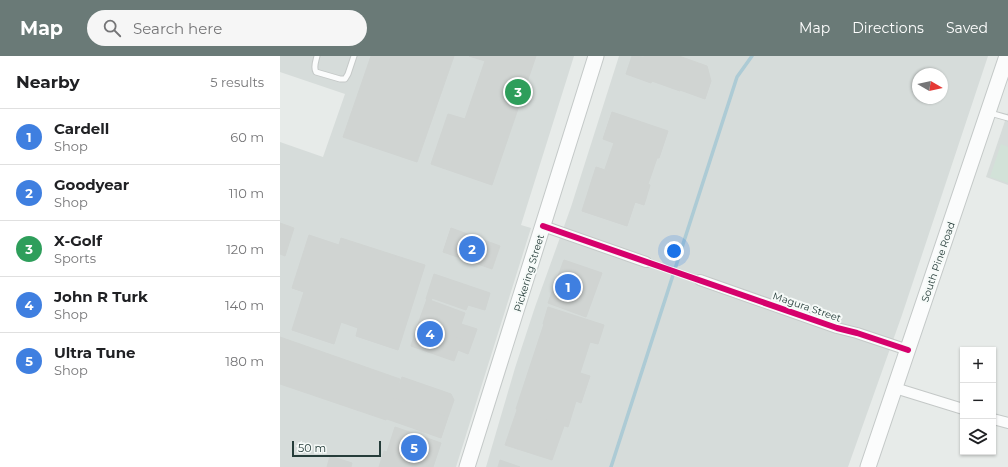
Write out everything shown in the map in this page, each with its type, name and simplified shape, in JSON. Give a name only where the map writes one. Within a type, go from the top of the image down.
[{"type":"main road","name":"Pickering Street","points":[[467,467],[596,56]]},
{"type":"main road","name":"South Pine Road","points":[[868,467],[1007,56]]},
{"type":"street","points":[[543,226],[646,262]]},
{"type":"street","name":"Magura Street","points":[[700,280],[837,328],[908,350]]},
{"type":"street","points":[[895,388],[960,408]]},
{"type":"street","points":[[996,420],[1008,423]]},
{"type":"lane","points":[[317,56],[314,64],[314,69],[316,72],[340,79],[344,78],[348,74],[354,56]]},
{"type":"lane","points":[[988,113],[1008,118]]},
{"type":"shaded area","points":[[280,56],[574,56],[521,225],[531,228],[456,467],[280,467],[280,142],[323,157],[345,94],[280,72]]},
{"type":"shaded area","points":[[619,56],[988,56],[902,315],[848,467],[486,467],[515,368],[571,207]]},
{"type":"shaded area","points":[[1008,112],[1008,185],[986,177]]},
{"type":"shaded area","points":[[1001,144],[1008,147],[1008,183],[990,177]]},
{"type":"building","points":[[371,56],[454,56],[417,162],[343,137]]},
{"type":"building","points":[[469,56],[536,56],[492,185],[431,164],[448,114],[465,119],[485,61]]},
{"type":"building","points":[[632,56],[679,56],[707,66],[711,81],[705,99],[626,74]]},
{"type":"building","points":[[612,112],[668,131],[648,184],[605,169],[614,143],[603,139]]},
{"type":"building","points":[[596,167],[650,185],[644,205],[635,202],[627,226],[582,211]]},
{"type":"building","points":[[280,223],[294,228],[285,256],[280,254]]},
{"type":"building","points":[[451,228],[500,246],[492,269],[443,252]]},
{"type":"building","points":[[309,235],[339,245],[341,238],[425,265],[398,350],[356,336],[358,328],[341,322],[334,344],[292,330],[304,292],[292,288]]},
{"type":"building","points":[[564,260],[602,273],[586,317],[548,303]]},
{"type":"building","points":[[434,274],[490,293],[485,310],[468,305],[466,310],[432,298],[431,301],[426,299]]},
{"type":"building","points":[[427,299],[465,313],[461,324],[477,329],[472,343],[418,324]]},
{"type":"building","points":[[548,307],[604,325],[598,344],[590,342],[580,373],[590,376],[581,403],[576,401],[568,427],[516,409],[544,324]]},
{"type":"building","points":[[418,324],[472,343],[468,354],[458,350],[454,361],[411,346]]},
{"type":"building","points":[[280,337],[400,379],[386,420],[280,384]]},
{"type":"building","points":[[402,377],[451,394],[454,400],[448,417],[394,398]]},
{"type":"building","points":[[394,398],[448,417],[441,438],[387,419]]},
{"type":"building","points":[[517,410],[564,426],[552,460],[505,445]]},
{"type":"building","points":[[395,427],[441,443],[433,467],[387,452]]},
{"type":"building","points":[[384,451],[432,467],[379,467]]},
{"type":"building","points":[[330,456],[352,463],[351,467],[327,467]]},
{"type":"building","points":[[500,460],[520,467],[498,467]]},
{"type":"waterway","points":[[611,467],[737,77],[752,56]]},
{"type":"cycle path","points":[[543,226],[837,328],[908,350]]},
{"type":"place","name":"X-Golf","points":[[518,92]]},
{"type":"place","name":"Goodyear","points":[[472,249]]},
{"type":"place","name":"Cardell","points":[[568,287]]},
{"type":"place","name":"John R Turk","points":[[430,334]]},
{"type":"place","name":"Ultra Tune","points":[[414,448]]}]
